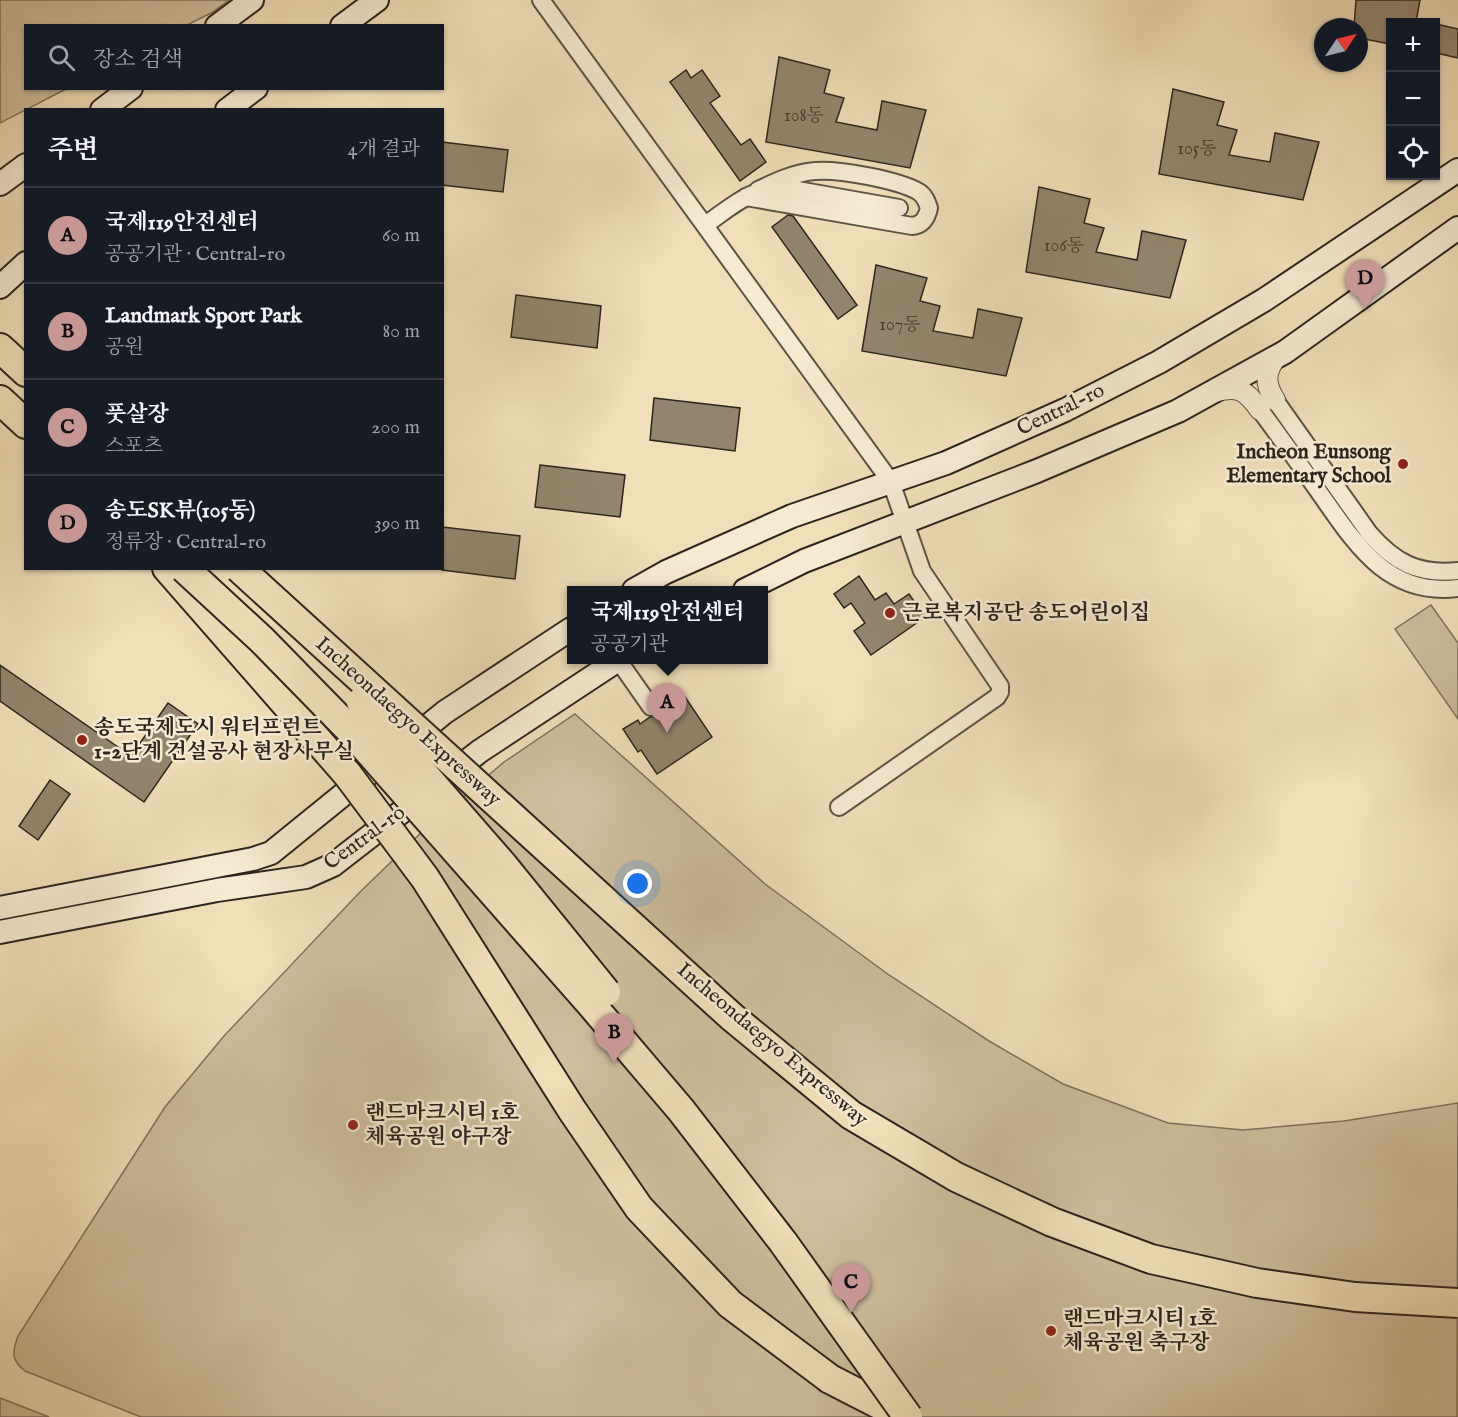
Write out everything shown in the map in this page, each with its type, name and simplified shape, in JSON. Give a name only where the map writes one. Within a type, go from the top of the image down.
[{"type":"highway","points":[[0,348],[24,370]]},
{"type":"highway","points":[[0,400],[24,422]]},
{"type":"highway","name":"Incheondaegyo Expressway","points":[[169,570],[348,774],[425,878],[572,1110],[639,1208],[730,1304],[830,1379],[906,1417]]},
{"type":"highway","name":"Incheondaegyo Expressway","points":[[186,570],[262,640],[350,730],[681,1110],[783,1242],[906,1417]]},
{"type":"highway","name":"Incheondaegyo Expressway","points":[[234,570],[299,634],[383,726],[503,865],[708,1119],[876,1341],[928,1417]]},
{"type":"highway","name":"Incheondaegyo Expressway","points":[[241,570],[732,1017],[851,1115],[956,1177],[1052,1222],[1151,1259],[1268,1285],[1355,1297],[1458,1303]]},
{"type":"main road","points":[[220,24],[252,0]]},
{"type":"main road","points":[[345,24],[377,0]]},
{"type":"main road","points":[[105,108],[128,90]]},
{"type":"main road","points":[[230,108],[253,90]]},
{"type":"main road","points":[[0,184],[24,166]]},
{"type":"main road","name":"Central-ro","points":[[642,586],[666,572],[792,516],[946,463],[1065,410],[1159,362],[1264,300],[1458,170]]},
{"type":"main road","points":[[755,586],[804,561],[1037,471],[1178,411],[1278,356],[1458,228]]},
{"type":"main road","points":[[0,287],[24,264]]},
{"type":"main road","points":[[0,908],[253,859],[271,853],[445,711],[567,632]]},
{"type":"main road","name":"Central-ro","points":[[0,932],[218,890],[306,877],[333,865],[480,751],[612,664]]},
{"type":"street","points":[[541,0],[891,482],[922,571],[1000,686],[1000,692],[992,701],[839,807]]},
{"type":"street","points":[[705,225],[752,193],[789,176],[818,171],[856,174],[891,181],[923,195],[929,208],[921,223],[912,226],[752,193]]},
{"type":"street","points":[[752,193],[772,187],[786,188],[899,208]]},
{"type":"street","points":[[1278,356],[1266,374],[1268,405],[1355,543],[1378,566],[1405,582],[1444,590],[1458,588]]},
{"type":"street","points":[[1209,394],[1225,389],[1240,390],[1268,405],[1369,533],[1390,555],[1422,570],[1442,573],[1458,571]]},
{"type":"street","points":[[621,664],[651,707]]},
{"type":"shaded area","points":[[0,0],[229,0],[213,12],[189,24],[24,24],[24,90],[64,90],[29,108],[24,108],[24,111],[0,123]]},
{"type":"shaded area","points":[[1431,605],[1458,643],[1458,719],[1395,629]]},
{"type":"shaded area","points":[[575,714],[765,884],[889,975],[989,1041],[1063,1084],[1168,1123],[1243,1130],[1344,1121],[1458,1103],[1457,1417],[141,1417],[25,1371],[17,1363],[14,1355],[18,1336],[165,1107],[224,1036],[359,893],[426,828],[504,762]]},
{"type":"shaded area","points":[[0,1398],[49,1417],[0,1417]]},
{"type":"building","points":[[1356,0],[1420,0],[1417,18],[1386,18],[1386,43],[1368,40],[1368,18],[1355,18]]},
{"type":"building","points":[[1440,25],[1458,29],[1458,58],[1440,54]]},
{"type":"building","points":[[779,57],[830,70],[824,93],[844,98],[836,122],[877,130],[882,101],[926,110],[910,168],[766,142]]},
{"type":"building","points":[[686,70],[691,78],[702,70],[720,96],[710,103],[741,145],[750,139],[766,162],[740,181],[670,82]]},
{"type":"building","points":[[1173,89],[1224,102],[1217,125],[1237,130],[1229,155],[1270,162],[1275,133],[1319,142],[1303,200],[1159,174]]},
{"type":"building","points":[[444,142],[508,150],[503,192],[444,185]]},
{"type":"building","points":[[1039,187],[1090,199],[1084,223],[1104,228],[1096,252],[1137,260],[1142,231],[1186,240],[1170,298],[1026,272]]},
{"type":"building","points":[[788,215],[793,216],[857,305],[838,319],[772,227]]},
{"type":"building","points":[[876,265],[927,278],[920,301],[940,306],[933,331],[973,338],[978,309],[1022,318],[1006,376],[862,351]]},
{"type":"building","points":[[516,295],[601,306],[597,348],[511,337]]},
{"type":"building","points":[[654,398],[740,408],[735,451],[650,440]]},
{"type":"building","points":[[540,465],[625,475],[620,517],[535,507]]},
{"type":"building","points":[[444,527],[520,536],[515,579],[442,570],[444,570]]},
{"type":"building","name":"근로복지공단 송도어린이집","points":[[859,576],[875,600],[886,593],[894,604],[909,594],[925,617],[871,655],[854,631],[865,623],[851,603],[844,608],[834,594]]},
{"type":"building","name":"송도국제도시 워터프런트 1-2단계 건설공사 현장사무실","points":[[0,665],[131,756],[168,703],[198,724],[144,802],[0,701]]},
{"type":"building","points":[[683,694],[712,737],[657,774],[641,750],[638,752],[623,729],[638,720],[640,724],[650,717],[657,716],[661,709]]},
{"type":"building","points":[[50,780],[70,794],[38,840],[19,826]]},
{"type":"place","name":"송도SK뷰(105동)","points":[[1365,309]]},
{"type":"place","name":"Incheon Eunsong Elementary School","points":[[1403,464]]},
{"type":"place","name":"근로복지공단 송도어린이집","points":[[890,613]]},
{"type":"place","name":"국제119안전센터","points":[[667,733]]},
{"type":"place","name":"송도국제도시 워터프런트 1-2단계 건설공사 현장사무실","points":[[82,740]]},
{"type":"place","name":"Landmark Sport Park","points":[[614,1063]]},
{"type":"place","name":"랜드마크시티 1호 체육공원 야구장","points":[[353,1125]]},
{"type":"place","name":"풋살장","points":[[851,1313]]},
{"type":"place","name":"랜드마크시티 1호 체육공원 축구장","points":[[1051,1331]]}]
